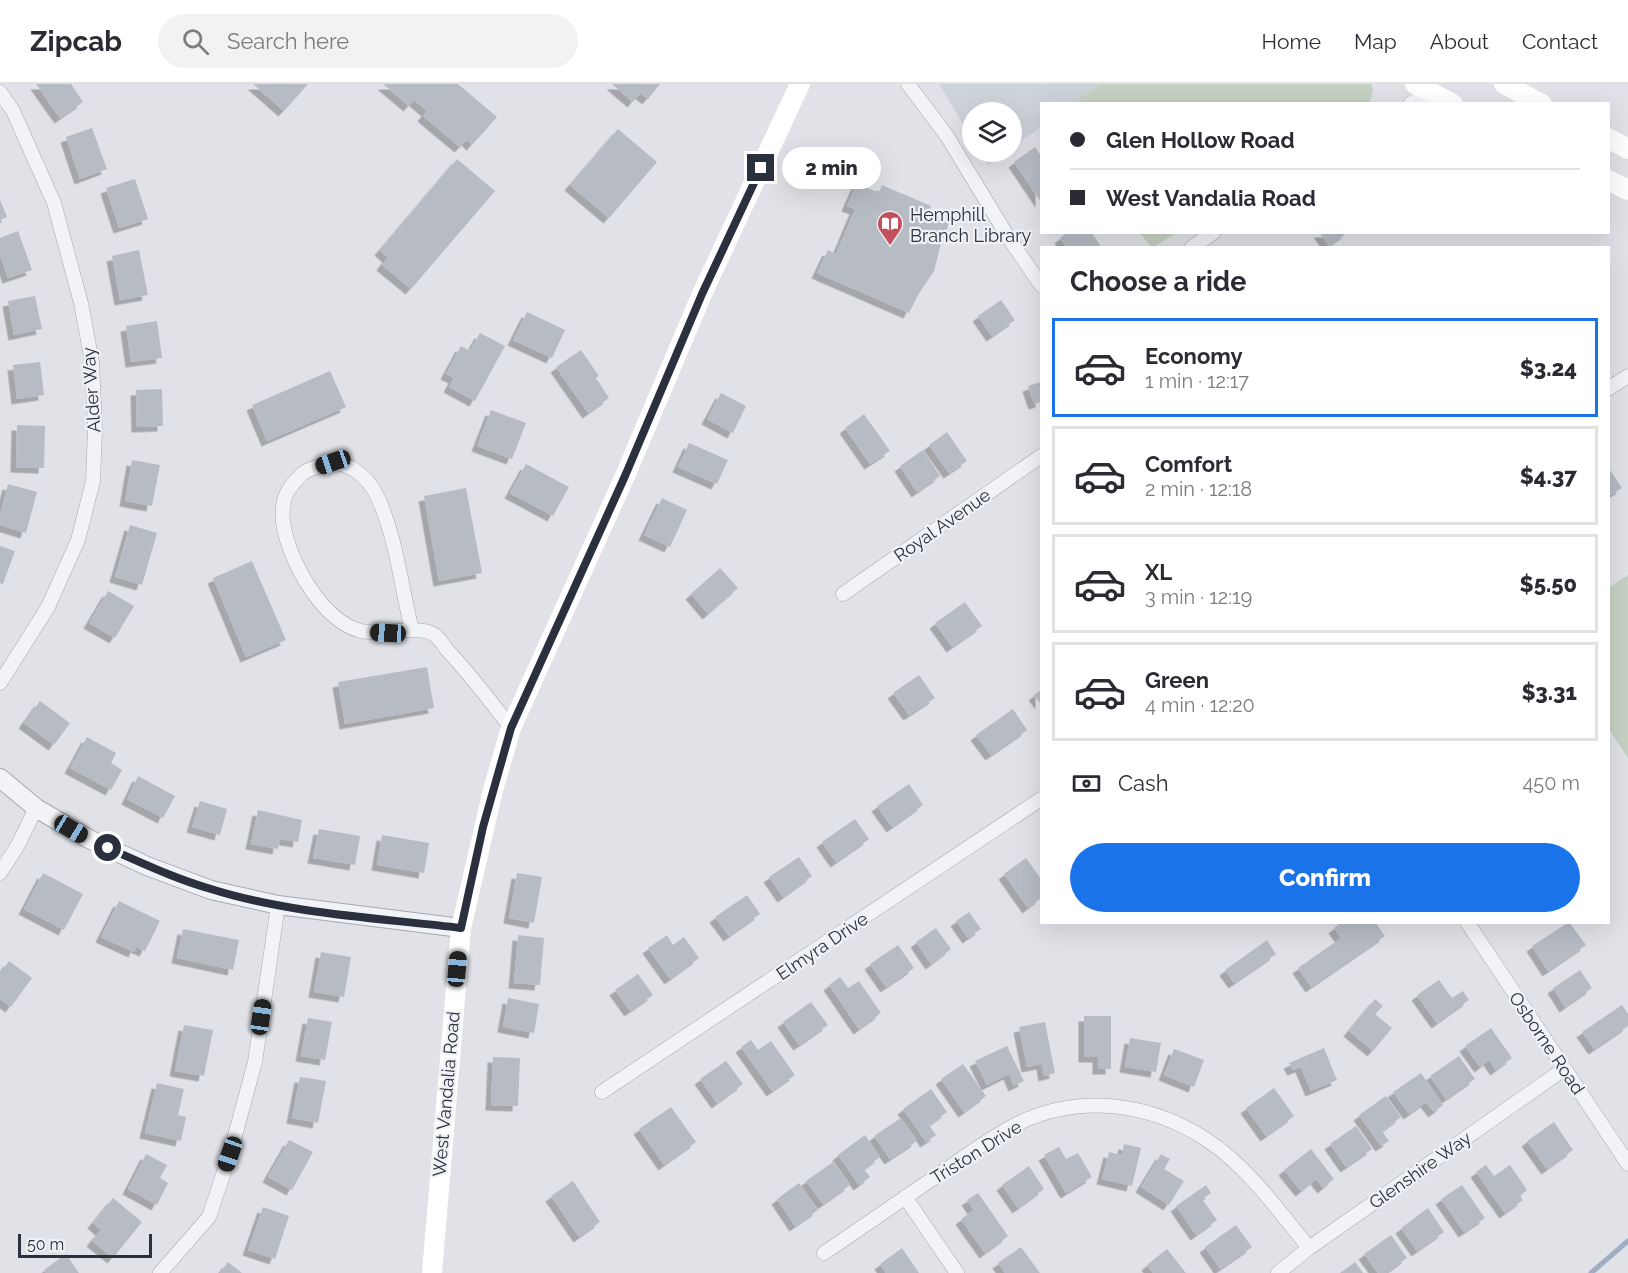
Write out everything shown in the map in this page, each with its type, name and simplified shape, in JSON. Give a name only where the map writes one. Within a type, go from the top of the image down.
[{"type":"main road","name":"West Vandalia Road","points":[[432,1273],[461,928],[477,853],[511,728],[625,476],[702,294],[800,84]]},
{"type":"main road","points":[[1504,84],[1538,102]]},
{"type":"main road","points":[[1422,88],[1449,102]]},
{"type":"main road","points":[[1610,139],[1628,149]]},
{"type":"main road","points":[[1610,181],[1628,190]]},
{"type":"street","points":[[908,84],[947,136],[1008,237],[1040,284]]},
{"type":"street","points":[[1412,102],[1422,88]]},
{"type":"street","name":"Alder Way","points":[[0,92],[13,111],[54,203],[81,303],[92,362],[95,430],[93,481],[78,540],[48,607],[0,683]]},
{"type":"street","points":[[1194,246],[1211,234]]},
{"type":"street","points":[[1610,389],[1628,376]]},
{"type":"street","name":"Royal Avenue","points":[[843,594],[1040,457]]},
{"type":"street","points":[[412,630],[396,559],[378,497],[364,478],[351,466],[333,462],[306,471],[288,488],[282,509],[285,533],[291,552],[305,580],[323,604],[339,622],[362,631],[388,633],[412,630],[433,634],[466,670],[511,728]]},
{"type":"street","points":[[0,778],[36,808],[89,839],[147,866],[211,890],[278,905],[461,928]]},
{"type":"street","name":"Elmyra Drive","points":[[602,1092],[1040,800]]},
{"type":"street","points":[[0,873],[18,845],[36,808]]},
{"type":"street","points":[[160,1273],[209,1217],[230,1154],[255,1062],[278,905]]},
{"type":"street","name":"Osborne Road","points":[[1468,924],[1628,1164]]},
{"type":"street","name":"Glenshire Way","points":[[1278,1273],[1564,1069]]},
{"type":"street","name":"Triston Drive","points":[[825,1253],[905,1197],[1021,1122],[1060,1108],[1095,1104],[1127,1107],[1166,1119],[1207,1140],[1251,1177],[1310,1248]]},
{"type":"street","points":[[905,1197],[957,1273]]},
{"type":"shaded area","points":[[939,84],[1101,84],[1074,102],[1040,102],[1040,128],[1022,140],[1022,102],[962,102],[962,122]]},
{"type":"green space","points":[[1101,84],[1371,84],[1373,90],[1370,102],[1074,102]]},
{"type":"green space","points":[[1141,234],[1174,234],[1155,246],[1150,246]]},
{"type":"green space","points":[[1628,575],[1628,758],[1610,731],[1610,587]]},
{"type":"building","points":[[36,84],[71,84],[83,102],[60,118]]},
{"type":"building","points":[[253,84],[308,84],[284,111]]},
{"type":"building","points":[[383,84],[458,84],[497,117],[472,145],[467,140],[460,147],[423,116],[427,111],[414,100],[409,106]]},
{"type":"building","points":[[612,84],[660,84],[648,99],[640,93],[633,102]]},
{"type":"building","points":[[92,128],[107,169],[80,179],[66,137]]},
{"type":"building","points":[[618,129],[657,162],[609,218],[570,185]]},
{"type":"building","points":[[1035,147],[1040,154],[1040,201],[1014,162],[1022,162],[1022,156]]},
{"type":"building","points":[[457,159],[495,191],[411,289],[382,265],[388,257],[380,250]]},
{"type":"building","points":[[135,179],[148,219],[119,228],[106,188]]},
{"type":"building","name":"Hemphill Branch Library","points":[[857,183],[879,193],[882,185],[931,206],[928,214],[949,223],[934,271],[909,313],[817,273],[828,250],[836,254],[855,209],[847,206]]},
{"type":"building","points":[[0,200],[7,217],[0,220]]},
{"type":"building","points":[[18,231],[32,270],[8,278],[0,255],[0,238]]},
{"type":"building","points":[[1065,234],[1092,234],[1101,246],[1066,246],[1060,238]]},
{"type":"building","points":[[1320,234],[1345,234],[1329,246]]},
{"type":"building","points":[[139,250],[148,295],[120,300],[112,256]]},
{"type":"building","points":[[35,296],[42,329],[14,335],[8,301]]},
{"type":"building","points":[[1001,300],[1015,320],[992,336],[978,316]]},
{"type":"building","points":[[527,312],[565,330],[552,358],[513,340]]},
{"type":"building","points":[[157,321],[162,358],[131,362],[126,326]]},
{"type":"building","points":[[480,333],[505,346],[475,401],[449,387],[454,378],[446,374],[461,346],[470,351]]},
{"type":"building","points":[[581,350],[599,376],[596,378],[609,398],[588,413],[556,367]]},
{"type":"building","points":[[40,362],[44,395],[17,399],[13,365]]},
{"type":"building","points":[[330,371],[346,407],[267,441],[252,405]]},
{"type":"building","points":[[1040,382],[1040,402],[1034,404],[1028,386]]},
{"type":"building","points":[[162,389],[163,426],[137,427],[136,390]]},
{"type":"building","points":[[721,393],[746,406],[733,433],[707,419]]},
{"type":"building","points":[[491,410],[526,423],[512,459],[477,446]]},
{"type":"building","points":[[864,414],[890,451],[870,464],[845,428]]},
{"type":"building","points":[[17,425],[45,426],[44,468],[16,467]]},
{"type":"building","points":[[947,432],[967,461],[949,473],[929,445]]},
{"type":"building","points":[[689,443],[728,460],[717,484],[678,467]]},
{"type":"building","points":[[923,450],[940,476],[917,492],[900,466]]},
{"type":"building","points":[[132,460],[160,465],[152,506],[125,501]]},
{"type":"building","points":[[526,464],[569,487],[553,516],[510,493]]},
{"type":"building","points":[[1610,470],[1622,488],[1610,496]]},
{"type":"building","points":[[8,484],[37,492],[26,533],[0,525],[0,515]]},
{"type":"building","points":[[466,488],[482,573],[439,581],[424,496]]},
{"type":"building","points":[[662,498],[687,510],[670,547],[644,535]]},
{"type":"building","points":[[130,525],[157,533],[142,585],[115,577]]},
{"type":"building","points":[[0,546],[15,551],[3,584],[0,583]]},
{"type":"building","points":[[252,561],[286,640],[246,657],[213,578]]},
{"type":"building","points":[[720,568],[738,588],[708,614],[691,594]]},
{"type":"building","points":[[108,591],[134,606],[115,638],[89,623]]},
{"type":"building","points":[[965,602],[982,626],[952,647],[935,623]]},
{"type":"building","points":[[427,667],[434,708],[345,724],[338,682]]},
{"type":"building","points":[[919,675],[935,698],[909,715],[893,693]]},
{"type":"building","points":[[1040,691],[1040,703],[1034,695]]},
{"type":"building","points":[[40,701],[70,723],[54,745],[24,723]]},
{"type":"building","points":[[1013,709],[1027,730],[991,755],[976,735]]},
{"type":"building","points":[[87,737],[116,753],[111,763],[122,770],[111,790],[70,768]]},
{"type":"building","points":[[138,776],[175,796],[163,818],[127,799]]},
{"type":"building","points":[[909,784],[923,805],[892,827],[877,806]]},
{"type":"building","points":[[200,801],[227,809],[220,835],[192,827]]},
{"type":"building","points":[[258,810],[302,820],[298,842],[280,839],[278,849],[251,844]]},
{"type":"building","points":[[855,819],[869,839],[836,862],[822,842]]},
{"type":"building","points":[[319,829],[360,836],[355,865],[313,858]]},
{"type":"building","points":[[382,835],[429,843],[424,873],[377,865]]},
{"type":"building","points":[[799,857],[812,876],[783,897],[769,877]]},
{"type":"building","points":[[1026,858],[1040,878],[1040,899],[1028,908],[1004,874]]},
{"type":"building","points":[[43,873],[83,894],[64,930],[24,909]]},
{"type":"building","points":[[517,873],[542,877],[534,923],[509,918]]},
{"type":"building","points":[[747,895],[760,914],[729,936],[715,917]]},
{"type":"building","points":[[119,901],[160,921],[145,951],[136,947],[134,952],[101,937]]},
{"type":"building","points":[[969,912],[981,929],[968,938],[956,921]]},
{"type":"building","points":[[1339,924],[1376,924],[1385,936],[1311,987],[1298,968],[1341,938],[1334,928]]},
{"type":"building","points":[[1566,924],[1570,924],[1586,945],[1548,971],[1532,946]]},
{"type":"building","points":[[936,928],[951,949],[931,964],[916,942]]},
{"type":"building","points":[[183,929],[239,940],[233,970],[177,958]]},
{"type":"building","points":[[518,935],[544,938],[540,985],[514,983]]},
{"type":"building","points":[[667,935],[673,945],[684,937],[699,958],[670,979],[648,948]]},
{"type":"building","points":[[1267,940],[1276,954],[1234,983],[1225,970]]},
{"type":"building","points":[[898,945],[914,968],[886,987],[870,964]]},
{"type":"building","points":[[321,952],[351,957],[344,997],[314,992]]},
{"type":"building","points":[[9,961],[32,978],[11,1007],[0,999],[0,973]]},
{"type":"building","points":[[1580,970],[1592,988],[1565,1007],[1553,988]]},
{"type":"building","points":[[638,974],[653,995],[630,1011],[615,990]]},
{"type":"building","points":[[840,977],[848,988],[859,981],[881,1013],[859,1029],[829,985]]},
{"type":"building","points":[[1439,980],[1452,998],[1463,991],[1469,1000],[1437,1023],[1417,995]]},
{"type":"building","points":[[508,998],[539,1004],[534,1033],[503,1027]]},
{"type":"building","points":[[1375,999],[1383,1006],[1375,1014],[1392,1028],[1373,1051],[1349,1031]]},
{"type":"building","points":[[811,1002],[828,1025],[799,1045],[783,1022]]},
{"type":"building","points":[[1622,1005],[1628,1014],[1628,1026],[1594,1049],[1582,1032]]},
{"type":"building","points":[[1084,1016],[1111,1016],[1111,1069],[1098,1069],[1098,1057],[1084,1057]]},
{"type":"building","points":[[308,1018],[332,1022],[325,1060],[301,1056]]},
{"type":"building","points":[[1045,1022],[1055,1073],[1044,1076],[1042,1064],[1027,1067],[1019,1027]]},
{"type":"building","points":[[184,1025],[213,1030],[204,1076],[175,1071]]},
{"type":"building","points":[[1491,1028],[1512,1058],[1496,1070],[1489,1060],[1480,1067],[1465,1046]]},
{"type":"building","points":[[1130,1038],[1161,1043],[1156,1072],[1125,1067]]},
{"type":"building","points":[[751,1040],[758,1050],[771,1041],[795,1075],[772,1091],[741,1047]]},
{"type":"building","points":[[1007,1046],[1024,1081],[1014,1086],[1009,1074],[987,1085],[975,1061]]},
{"type":"building","points":[[1324,1048],[1337,1080],[1311,1091],[1301,1067],[1293,1070],[1289,1063]]},
{"type":"building","points":[[1174,1049],[1204,1060],[1194,1087],[1164,1075]]},
{"type":"building","points":[[1459,1056],[1475,1079],[1446,1099],[1430,1076]]},
{"type":"building","points":[[493,1057],[520,1058],[518,1106],[491,1105]]},
{"type":"building","points":[[726,1061],[743,1084],[717,1103],[700,1079]]},
{"type":"building","points":[[963,1064],[986,1096],[964,1112],[941,1079]]},
{"type":"building","points":[[1421,1073],[1443,1105],[1434,1112],[1426,1102],[1409,1114],[1393,1092]]},
{"type":"building","points":[[300,1077],[326,1081],[318,1123],[292,1118]]},
{"type":"building","points":[[157,1083],[184,1089],[178,1115],[186,1117],[181,1141],[145,1133]]},
{"type":"building","points":[[1274,1088],[1294,1116],[1266,1136],[1246,1108]]},
{"type":"building","points":[[931,1089],[947,1112],[929,1125],[936,1135],[926,1142],[903,1109]]},
{"type":"building","points":[[1386,1096],[1401,1117],[1382,1131],[1389,1141],[1381,1146],[1359,1115]]},
{"type":"building","points":[[671,1107],[696,1142],[664,1165],[639,1129]]},
{"type":"building","points":[[901,1118],[917,1141],[890,1159],[874,1136]]},
{"type":"building","points":[[1554,1122],[1573,1150],[1547,1169],[1527,1141]]},
{"type":"building","points":[[1356,1126],[1372,1149],[1346,1167],[1330,1144]]},
{"type":"building","points":[[865,1135],[880,1157],[864,1169],[870,1177],[859,1185],[838,1155]]},
{"type":"building","points":[[289,1140],[313,1152],[292,1190],[268,1177]]},
{"type":"building","points":[[1124,1144],[1141,1148],[1132,1186],[1102,1179],[1109,1152],[1122,1155]]},
{"type":"building","points":[[1059,1147],[1066,1159],[1078,1153],[1092,1177],[1066,1193],[1044,1155]]},
{"type":"building","points":[[1311,1149],[1334,1179],[1323,1188],[1316,1179],[1301,1191],[1284,1170]]},
{"type":"building","points":[[146,1154],[167,1165],[160,1178],[168,1183],[157,1205],[128,1189]]},
{"type":"building","points":[[1161,1154],[1170,1159],[1164,1169],[1184,1181],[1169,1205],[1141,1187]]},
{"type":"building","points":[[833,1162],[850,1185],[823,1204],[806,1181]]},
{"type":"building","points":[[1486,1165],[1494,1176],[1510,1165],[1527,1190],[1520,1196],[1523,1200],[1505,1213],[1476,1172]]},
{"type":"building","points":[[1029,1166],[1044,1189],[1018,1208],[1002,1185]]},
{"type":"building","points":[[573,1181],[600,1222],[579,1237],[551,1196]]},
{"type":"building","points":[[799,1183],[818,1210],[795,1226],[777,1199]]},
{"type":"building","points":[[1206,1185],[1211,1193],[1202,1199],[1217,1220],[1196,1235],[1176,1206]]},
{"type":"building","points":[[1462,1185],[1485,1218],[1464,1232],[1441,1199]]},
{"type":"building","points":[[978,1193],[1008,1236],[985,1253],[961,1219],[974,1210],[967,1200]]},
{"type":"building","points":[[113,1198],[142,1222],[113,1258],[92,1241],[101,1230],[93,1223]]},
{"type":"building","points":[[263,1207],[289,1216],[275,1259],[248,1250]]},
{"type":"building","points":[[1428,1208],[1444,1232],[1417,1251],[1401,1228]]},
{"type":"building","points":[[1236,1225],[1252,1247],[1220,1269],[1205,1247]]},
{"type":"building","points":[[1391,1235],[1407,1258],[1386,1273],[1378,1273],[1364,1254]]},
{"type":"building","points":[[1021,1247],[1040,1273],[1005,1273],[998,1263]]},
{"type":"building","points":[[902,1248],[919,1273],[886,1273],[880,1264]]},
{"type":"building","points":[[1167,1249],[1186,1273],[1153,1273],[1147,1265]]},
{"type":"building","points":[[66,1254],[79,1273],[46,1273],[44,1270]]},
{"type":"building","points":[[228,1262],[242,1273],[220,1273]]},
{"type":"building","points":[[1355,1262],[1363,1273],[1340,1273]]},
{"type":"waterway","points":[[1591,1273],[1628,1241]]},
{"type":"place","name":"Hemphill Branch Library","points":[[890,247]]},
{"type":"route","points":[[108,848],[147,866],[211,890],[278,905],[461,928],[483,827],[511,728],[625,476],[702,294],[761,168]]}]
